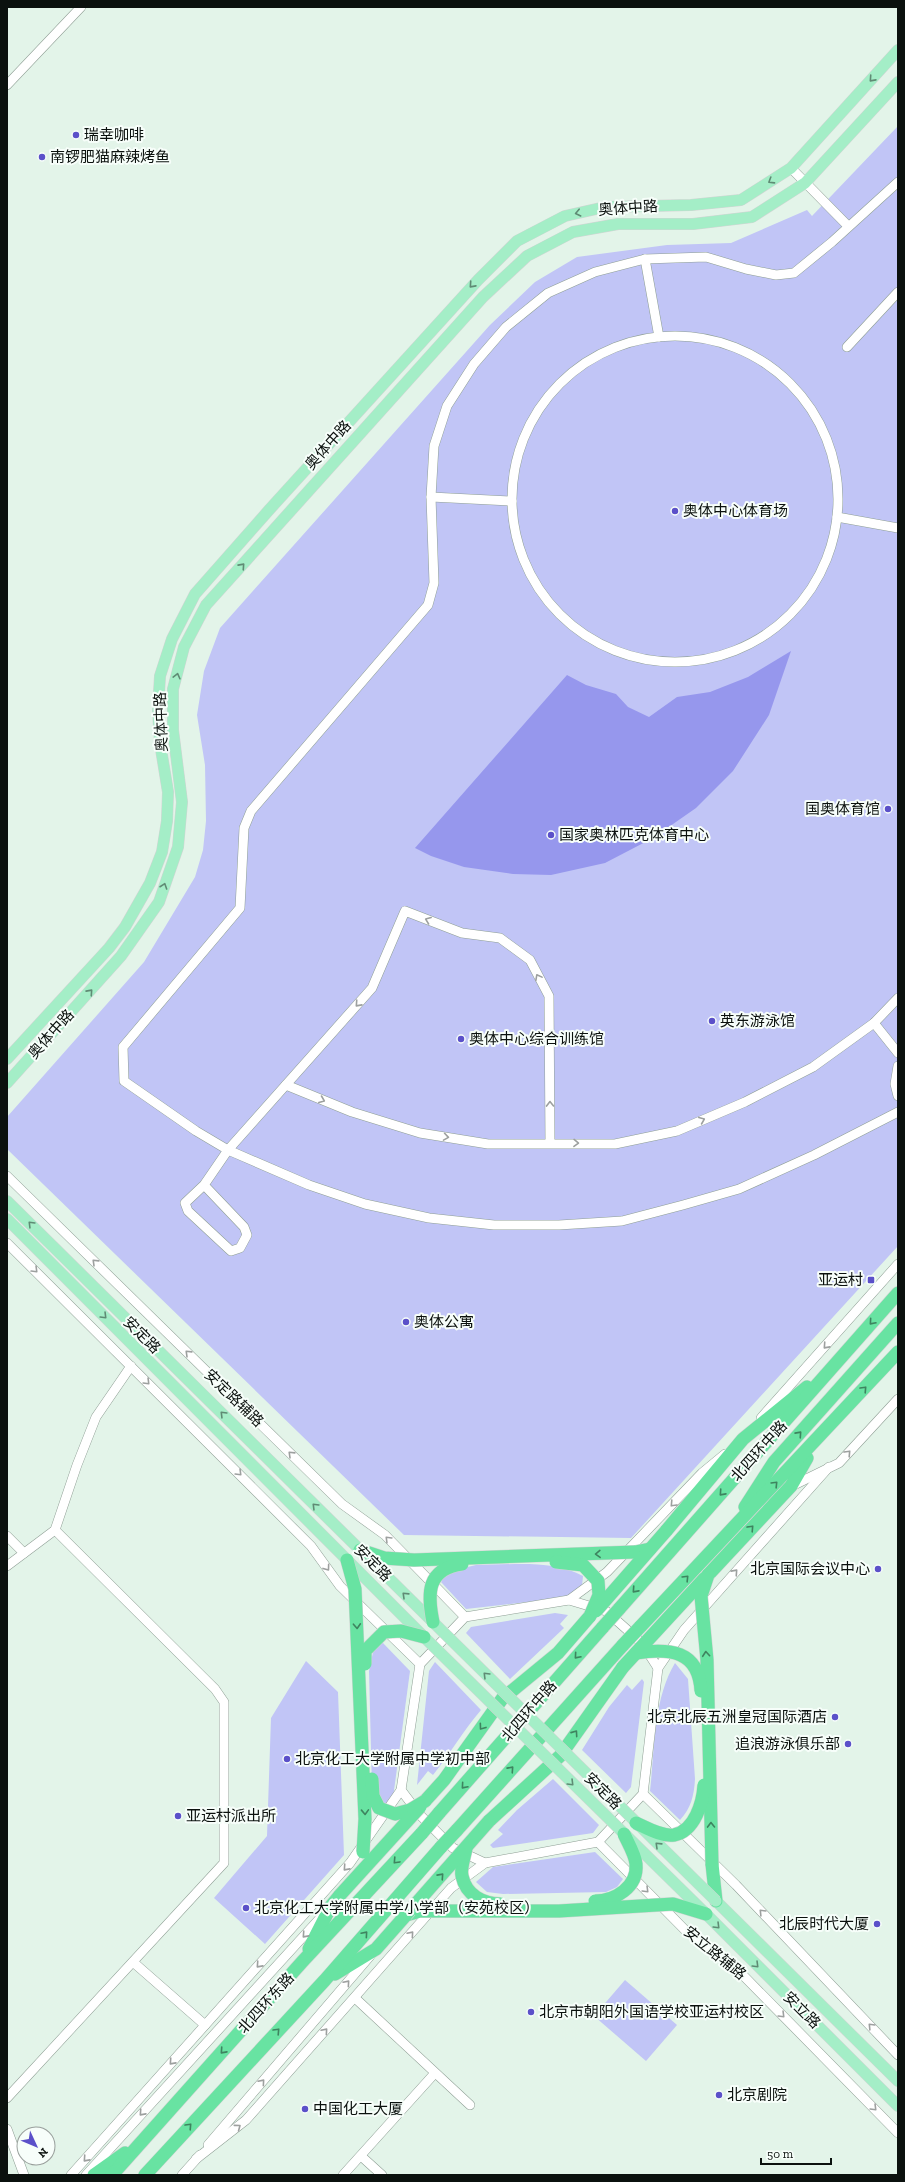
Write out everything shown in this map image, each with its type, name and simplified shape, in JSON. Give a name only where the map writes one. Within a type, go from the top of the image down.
[{"type":"highway","name":"北四环中路","points":[[422,1833],[898,1293]]},
{"type":"highway","points":[[728,1534],[774,1462],[898,1323]]},
{"type":"highway","points":[[728,1534],[898,1352]]},
{"type":"highway","points":[[302,1962],[331,1906],[444,1780],[502,1699],[558,1653],[666,1531],[743,1439],[836,1364]]},
{"type":"highway","points":[[325,1980],[376,1949],[490,1821],[560,1756],[623,1667],[791,1486],[819,1437]]},
{"type":"highway","name":"北四环中路","points":[[441,1847],[623,1645],[728,1534]]},
{"type":"highway","points":[[360,1550],[384,1558],[414,1560],[635,1552],[650,1549]]},
{"type":"highway","points":[[347,1560],[354,1589],[365,1819],[363,1852],[357,1876]]},
{"type":"highway","points":[[433,1622],[429,1604],[430,1586],[438,1574],[449,1566],[484,1561],[568,1562],[583,1565],[598,1581],[599,1595],[590,1616]]},
{"type":"highway","points":[[708,1575],[701,1596],[707,1660],[712,1864],[716,1902]]},
{"type":"highway","points":[[424,1637],[401,1631],[384,1632],[365,1651],[372,1796],[379,1808],[394,1814],[410,1810],[425,1801]]},
{"type":"highway","points":[[636,1653],[658,1650],[674,1651],[686,1658],[700,1677],[705,1780],[703,1799],[696,1815],[687,1827],[675,1835],[662,1834],[636,1823]]},
{"type":"highway","name":"北四环东路","points":[[112,2175],[302,1962],[422,1833]]},
{"type":"highway","points":[[466,1848],[461,1875],[475,1898],[492,1904],[607,1901],[626,1889],[634,1876],[636,1863],[624,1834]]},
{"type":"highway","name":"北四环东路","points":[[145,2175],[325,1980],[441,1847]]},
{"type":"highway","points":[[406,1915],[420,1911],[433,1910],[559,1911],[673,1904],[706,1914]]},
{"type":"highway","points":[[94,2175],[143,2141]]},
{"type":"highway","points":[[155,2175],[163,2155]]},
{"type":"main road","name":"奥体中路","points":[[7,1059],[109,948],[125,927],[150,883],[162,852],[167,821],[168,792],[160,743],[158,710],[160,676],[172,639],[195,594],[232,551],[478,280],[518,241],[565,216],[605,207],[691,205],[741,200],[791,168],[898,50]]},
{"type":"main road","name":"奥体中路","points":[[7,1083],[121,956],[159,902],[178,847],[182,802],[173,730],[173,689],[184,647],[206,605],[483,297],[527,256],[573,232],[618,224],[693,224],[752,217],[805,183],[898,82]]},
{"type":"main road","name":"安定路","points":[[7,1201],[738,1925]]},
{"type":"main road","name":"安定路","points":[[7,1219],[331,1545],[706,1914]]},
{"type":"main road","name":"安立路","points":[[706,1914],[898,2106]]},
{"type":"main road","name":"安立路","points":[[738,1925],[898,2081]]},
{"type":"street","points":[[7,85],[81,7]]},
{"type":"street","points":[[791,168],[848,226]]},
{"type":"street","points":[[898,182],[814,258],[794,272],[776,275],[746,269],[706,257],[645,259],[595,272],[548,293],[506,327],[474,364],[447,406],[434,446],[431,497],[434,584],[428,605],[251,811],[244,828],[240,908],[123,1047],[124,1081],[196,1131],[228,1150],[309,1185],[365,1204],[429,1218],[494,1225],[558,1225],[622,1221],[739,1189],[814,1155],[898,1112]]},
{"type":"street","points":[[645,259],[659,337]]},
{"type":"street","points":[[847,347],[898,292]]},
{"type":"street","points":[[659,337],[698,338],[735,347],[769,366],[789,382],[810,407],[828,441],[837,478],[837,517],[832,544],[815,581],[800,604],[780,623],[758,639],[734,651],[708,658],[667,662],[627,654],[601,644],[578,630],[558,612],[537,585],[525,561],[515,528],[512,501],[516,465],[521,447],[531,424],[548,398],[574,372],[606,352],[641,340],[659,337]]},
{"type":"street","points":[[431,497],[512,501]]},
{"type":"street","points":[[837,517],[898,528]]},
{"type":"street","points":[[204,1185],[244,1227],[247,1235],[240,1248],[231,1251],[188,1211],[185,1203],[204,1185],[228,1150],[372,988],[405,911],[462,933],[500,938],[530,960],[548,996],[550,1143]]},
{"type":"street","points":[[286,1085],[352,1112],[420,1133],[488,1144],[615,1144],[677,1131],[745,1102],[813,1067],[874,1023],[898,998]]},
{"type":"street","points":[[874,1023],[898,1053]]},
{"type":"street","points":[[898,1066],[895,1084],[898,1096]]},
{"type":"street","name":"安定路辅路","points":[[7,1176],[342,1504],[384,1535],[464,1617]]},
{"type":"street","points":[[7,1243],[311,1546],[340,1586],[420,1664]]},
{"type":"street","name":"北四环中路","points":[[569,1600],[607,1572],[702,1473],[743,1439],[898,1264]]},
{"type":"street","points":[[7,1566],[55,1530],[96,1417],[131,1366]]},
{"type":"street","points":[[791,1486],[838,1463],[898,1399]]},
{"type":"street","points":[[196,2159],[246,2120],[451,1888],[485,1863],[598,1842],[643,1794],[658,1668],[684,1630],[829,1467]]},
{"type":"street","points":[[7,2098],[224,1864],[224,1702],[215,1689],[55,1530]]},
{"type":"street","points":[[7,1536],[24,1553]]},
{"type":"street","points":[[71,2175],[350,1863],[401,1790],[420,1664],[464,1617],[569,1600],[606,1611],[642,1643],[658,1668]]},
{"type":"street","points":[[401,1790],[420,1815],[453,1848],[485,1863]]},
{"type":"street","points":[[643,1794],[736,1885],[898,2054]]},
{"type":"street","name":"安立路辅路","points":[[598,1842],[685,1930],[732,1965],[898,2133]]},
{"type":"street","name":"北四环东路","points":[[86,2175],[331,1906]]},
{"type":"street","points":[[182,2175],[376,1949]]},
{"type":"street","points":[[133,1962],[205,2025]]},
{"type":"street","points":[[355,1998],[470,2105]]},
{"type":"street","points":[[344,2175],[435,2073]]},
{"type":"street","points":[[7,2129],[24,2175]]},
{"type":"street","points":[[361,2156],[382,2175]]},
{"type":"shaded area","name":"国家奥林匹克体育中心","points":[[898,126],[898,1246],[631,1538],[404,1535],[7,1149],[7,1117],[144,962],[195,877],[203,850],[206,821],[205,765],[197,715],[204,671],[220,628],[490,325],[535,282],[577,257],[667,245],[731,243],[807,210],[812,216]]},
{"type":"shaded area","points":[[531,1564],[558,1567],[583,1576],[582,1586],[572,1594],[562,1598],[466,1609],[441,1582],[447,1572],[476,1565]]},
{"type":"shaded area","points":[[555,1613],[568,1615],[560,1624],[564,1628],[510,1679],[466,1633],[471,1627]]},
{"type":"shaded area","points":[[382,1642],[410,1671],[393,1798],[387,1806],[377,1799],[372,1788],[369,1671],[373,1652]]},
{"type":"shaded area","points":[[306,1661],[338,1692],[344,1855],[265,1944],[214,1898],[267,1836],[271,1718]]},
{"type":"shaded area","points":[[435,1662],[481,1710],[433,1775],[428,1771],[417,1785],[429,1671]]},
{"type":"shaded area","points":[[675,1663],[688,1679],[695,1779],[691,1801],[687,1811],[680,1820],[650,1791],[654,1741],[659,1708],[668,1677]]},
{"type":"shaded area","points":[[642,1679],[644,1682],[631,1787],[626,1793],[582,1750],[609,1707],[627,1685],[632,1690]]},
{"type":"shaded area","points":[[553,1779],[599,1825],[593,1833],[493,1848],[490,1845],[503,1834],[498,1830],[517,1810]]},
{"type":"shaded area","points":[[595,1852],[623,1879],[617,1887],[606,1892],[503,1894],[487,1892],[476,1882],[493,1867]]},
{"type":"shaded area","points":[[625,1980],[677,2025],[646,2061],[594,2016]]},
{"type":"water","points":[[791,651],[769,715],[733,771],[696,808],[653,838],[605,863],[551,875],[513,874],[464,867],[431,856],[415,848],[567,675],[586,685],[616,694],[628,707],[649,717],[677,697],[710,692],[748,677]]},
{"type":"place","name":"瑞幸咖啡","points":[[76,135]]},
{"type":"place","name":"南锣肥猫麻辣烤鱼","points":[[42,157]]},
{"type":"place","name":"奥体中心体育场","points":[[675,511]]},
{"type":"place","name":"国奥体育馆","points":[[888,809]]},
{"type":"place","name":"国家奥林匹克体育中心","points":[[551,835]]},
{"type":"place","name":"英东游泳馆","points":[[712,1021]]},
{"type":"place","name":"奥体中心综合训练馆","points":[[461,1039]]},
{"type":"place","name":"亚运村","points":[[871,1280]]},
{"type":"place","name":"奥体公寓","points":[[406,1322]]},
{"type":"place","name":"北京国际会议中心","points":[[878,1569]]},
{"type":"place","name":"北京北辰五洲皇冠国际酒店","points":[[835,1717]]},
{"type":"place","name":"追浪游泳俱乐部","points":[[848,1744]]},
{"type":"place","name":"北京化工大学附属中学初中部","points":[[287,1759]]},
{"type":"place","name":"亚运村派出所","points":[[178,1816]]},
{"type":"place","name":"北京化工大学附属中学小学部（安苑校区）","points":[[246,1908]]},
{"type":"place","name":"北辰时代大厦","points":[[877,1924]]},
{"type":"place","name":"北京市朝阳外国语学校亚运村校区","points":[[531,2012]]},
{"type":"place","name":"北京剧院","points":[[719,2095]]},
{"type":"place","name":"中国化工大厦","points":[[305,2109]]}]
